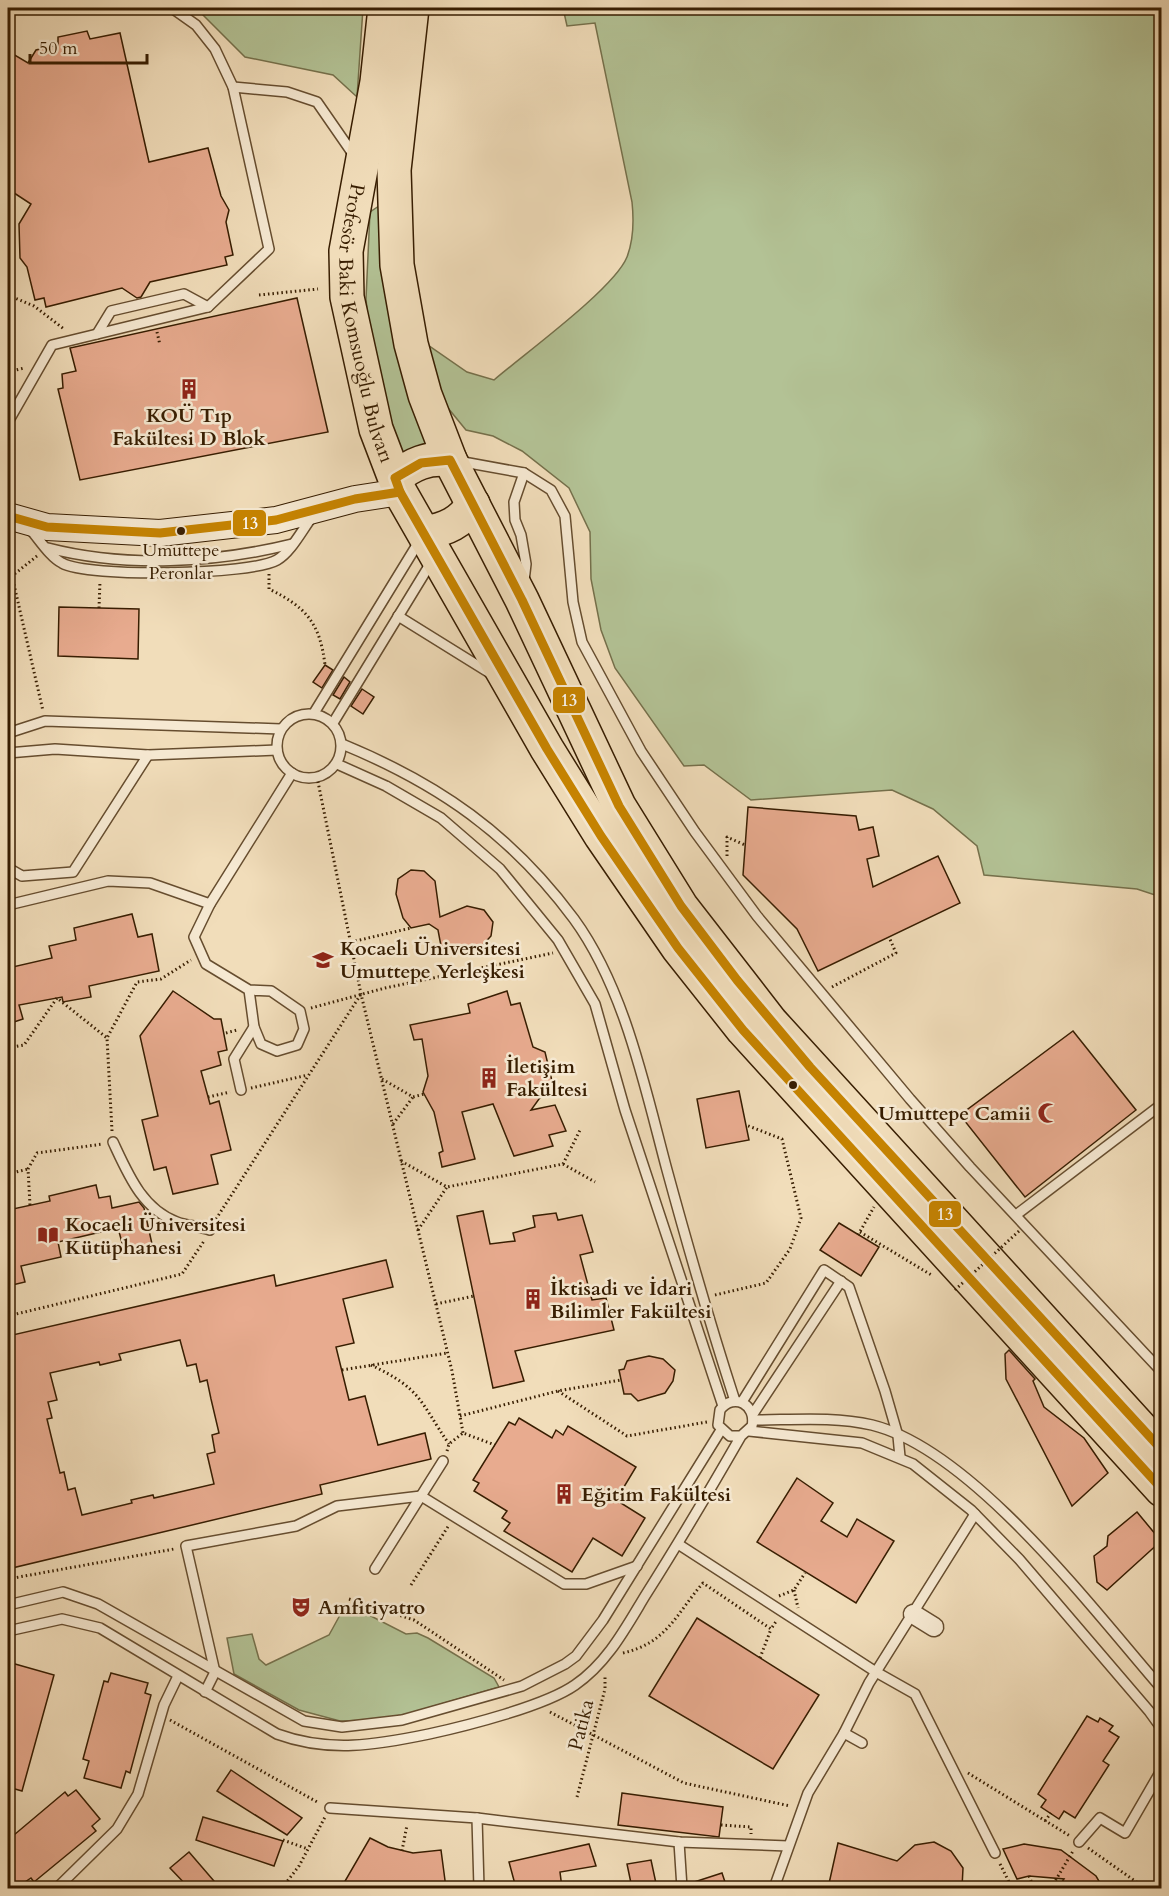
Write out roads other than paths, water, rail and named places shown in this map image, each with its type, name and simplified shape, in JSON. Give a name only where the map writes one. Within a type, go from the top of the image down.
[{"type":"highway","name":"Profesör Baki Komsuoğlu Bulvarı","points":[[385,8],[377,82],[346,251],[347,297],[376,429],[398,485],[509,686],[601,836],[643,899],[714,996],[1161,1490]]},
{"type":"highway","name":"Profesör Baki Komsuoğlu Bulvarı","points":[[412,8],[394,171],[397,265],[411,344],[425,395],[450,460],[522,600],[619,806],[661,877],[710,944],[810,1067],[1161,1451]]},
{"type":"highway","points":[[398,485],[422,461],[437,458],[450,460]]},
{"type":"highway","points":[[431,543],[458,522],[473,504]]},
{"type":"main road","points":[[15,519],[47,528],[160,533],[276,520],[398,485]]},
{"type":"street","points":[[913,1614],[934,1627]]},
{"type":"lane","points":[[8,422],[52,345],[207,307],[269,249],[233,87],[215,49],[195,25],[172,8]]},
{"type":"lane","points":[[233,87],[287,92],[317,102],[353,154]]},
{"type":"lane","points":[[97,334],[111,311],[184,294],[207,307]]},
{"type":"lane","points":[[450,460],[525,473],[541,481],[551,490],[565,516],[582,642],[596,672],[641,751],[728,876],[820,993],[970,1167],[1161,1372]]},
{"type":"lane","points":[[522,600],[526,564],[521,535],[515,520],[514,502],[525,473]]},
{"type":"lane","points":[[15,519],[62,563],[100,570],[205,572],[258,567],[279,560],[317,509]]},
{"type":"lane","points":[[48,548],[76,555],[126,559],[194,559],[255,553],[293,543]]},
{"type":"lane","points":[[333,723],[398,616],[431,543]]},
{"type":"lane","points":[[314,713],[431,543]]},
{"type":"lane","points":[[398,616],[509,686]]},
{"type":"lane","points":[[314,713],[333,723],[342,744],[337,764],[329,772],[317,777],[308,778],[292,773],[281,761],[277,750],[281,729],[297,716],[314,713]]},
{"type":"lane","points":[[8,733],[45,722],[281,729]]},
{"type":"lane","points":[[342,744],[394,766],[450,798],[516,851],[575,921],[614,991],[653,1119],[701,1298],[738,1401],[753,1417],[872,1425],[916,1444],[961,1474],[1032,1541],[1161,1689]]},
{"type":"lane","points":[[8,753],[56,749],[148,755],[277,750]]},
{"type":"lane","points":[[8,868],[22,876],[73,872],[148,755]]},
{"type":"lane","points":[[337,764],[386,786],[441,818],[500,869],[564,950],[596,1005],[626,1110],[723,1406],[717,1420],[721,1430],[730,1436],[745,1434],[862,1443],[913,1464],[975,1514],[1020,1559],[1149,1711],[1161,1729]]},
{"type":"lane","points":[[249,990],[254,1027],[261,1044],[277,1051],[297,1045],[304,1029],[300,1011],[271,991],[249,990],[206,964],[194,937],[210,904],[292,773]]},
{"type":"lane","points":[[8,904],[108,881],[150,883],[210,904]]},
{"type":"lane","points":[[241,1090],[234,1059],[254,1027]]},
{"type":"lane","points":[[1016,1215],[1161,1104]]},
{"type":"lane","points":[[113,1142],[132,1183],[157,1212],[174,1221],[210,1230]]},
{"type":"lane","points":[[723,1406],[738,1401],[824,1270],[849,1287],[885,1391],[898,1436],[900,1457]]},
{"type":"lane","points":[[8,1631],[62,1619],[100,1628],[277,1734],[301,1742],[342,1747],[377,1744],[445,1731],[536,1703],[574,1686],[592,1673],[606,1657],[678,1544],[753,1417],[841,1281]]},
{"type":"lane","points":[[8,1605],[63,1592],[98,1604],[292,1716],[323,1726],[342,1727],[402,1720],[543,1678],[576,1656],[637,1566],[721,1430]]},
{"type":"lane","points":[[375,1569],[443,1461]]},
{"type":"lane","points":[[205,1692],[215,1672],[186,1546],[297,1526],[337,1506],[421,1496],[564,1584],[586,1584],[637,1566]]},
{"type":"lane","points":[[774,1888],[801,1809],[876,1672],[975,1514]]},
{"type":"lane","points":[[678,1544],[876,1672],[915,1694],[995,1853]]},
{"type":"lane","points":[[57,1888],[117,1829],[138,1794],[161,1715],[178,1676]]},
{"type":"lane","points":[[844,1733],[862,1743]]},
{"type":"lane","points":[[1079,1842],[1100,1818],[1125,1833],[1161,1769]]},
{"type":"lane","points":[[330,1808],[477,1818],[679,1842],[788,1846]]},
{"type":"lane","points":[[477,1818],[478,1885]]},
{"type":"lane","points":[[679,1842],[682,1888]]},
{"type":"place","name":"KOÜ Tıp Fakültesi D Blok","points":[[189,389]]},
{"type":"place","name":"Umuttepe Peronlar","points":[[181,531]]},
{"type":"place","name":"Kocaeli Üniversitesi Umuttepe Yerleşkesi","points":[[323,960]]},
{"type":"place","name":"İletişim Fakültesi","points":[[489,1078]]},
{"type":"place","name":"Umuttepe Camii","points":[[1048,1113]]},
{"type":"place","name":"Kocaeli Üniversitesi Kütüphanesi","points":[[48,1235]]},
{"type":"place","name":"İktisadi ve İdari Bilimler Fakültesi","points":[[533,1299]]},
{"type":"place","name":"Eğitim Fakültesi","points":[[564,1494]]},
{"type":"place","name":"Amfitiyatro","points":[[301,1607]]}]
